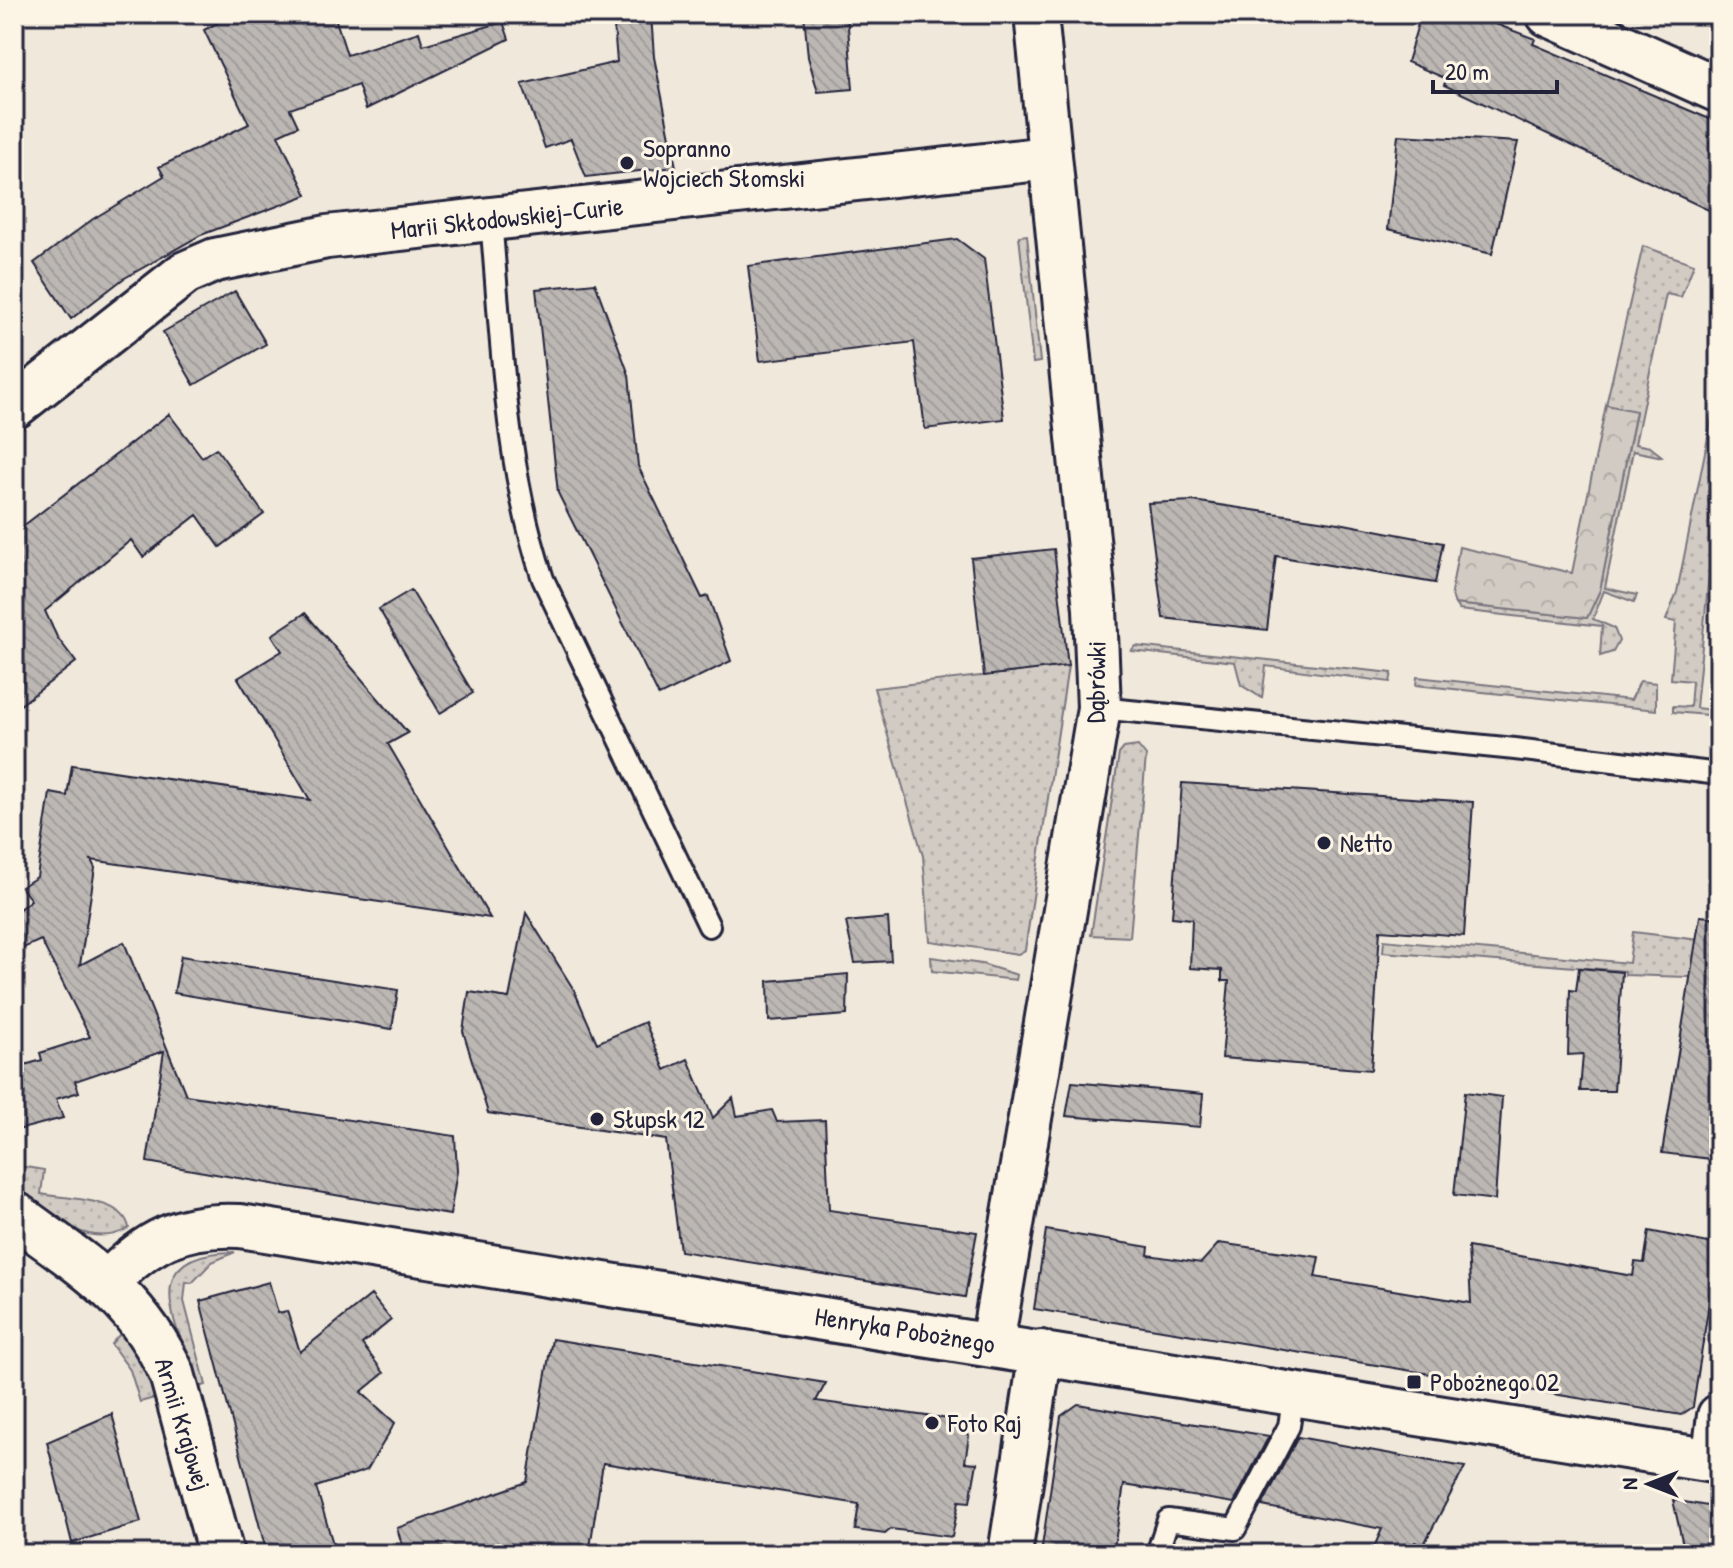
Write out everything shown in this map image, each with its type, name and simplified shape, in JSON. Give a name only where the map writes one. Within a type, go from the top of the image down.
[{"type":"street","name":"Dąbrówki","points":[[992,1344],[1099,708],[1095,609],[1036,14]]},
{"type":"street","points":[[1549,14],[1719,90]]},
{"type":"street","name":"Marii Skłodowskiej-Curie","points":[[14,407],[185,273],[215,260],[327,237],[1049,158]]},
{"type":"street","name":"Armii Krajowej","points":[[14,1214],[107,1283],[146,1324],[172,1374],[221,1554]]},
{"type":"street","name":"Henryka Pobożnego","points":[[107,1283],[139,1253],[169,1236],[203,1226],[240,1226],[1716,1461]]},
{"type":"street","points":[[1010,1554],[1041,1352]]},
{"type":"street","points":[[1716,1461],[1719,1416]]},
{"type":"lane","points":[[491,220],[511,451],[523,520],[543,579],[709,926]]},
{"type":"lane","points":[[1099,708],[1515,749],[1719,774]]},
{"type":"lane","points":[[1157,1554],[1168,1520],[1235,1529],[1289,1426],[1294,1394]]},
{"type":"green space","points":[[1027,235],[1040,362],[1033,363],[1019,236]]},
{"type":"green space","points":[[1643,246],[1694,264],[1681,297],[1666,294],[1635,444],[1650,447],[1663,457],[1633,451],[1605,588],[1637,595],[1634,602],[1604,591],[1593,619],[1614,628],[1619,641],[1613,652],[1600,656],[1602,626],[1459,610],[1455,604],[1587,618],[1600,590],[1636,412],[1606,405]]},
{"type":"green space","points":[[1606,405],[1636,411],[1600,590],[1587,618],[1455,604],[1451,593],[1459,547],[1572,573]]},
{"type":"green space","points":[[1713,412],[1716,413],[1708,500],[1713,533],[1696,708],[1719,711],[1719,716],[1673,712],[1673,706],[1690,707],[1692,681],[1671,679],[1676,622],[1666,620],[1677,592]]},
{"type":"green space","points":[[1135,646],[1392,673],[1390,682],[1266,666],[1262,698],[1241,685],[1235,662],[1131,651]]},
{"type":"green space","points":[[1068,666],[1025,950],[1018,954],[930,941],[923,856],[874,688]]},
{"type":"green space","points":[[1417,677],[1631,700],[1640,681],[1656,683],[1656,710],[1416,685]]},
{"type":"green space","points":[[1138,746],[1146,756],[1130,937],[1091,935],[1119,754],[1124,748]]},
{"type":"green space","points":[[1633,932],[1716,942],[1719,978],[1625,975],[1625,971],[1383,952],[1384,940],[1629,963]]},
{"type":"green space","points":[[931,957],[982,964],[1017,975],[1016,980],[932,971]]},
{"type":"green space","points":[[14,1165],[44,1170],[41,1194],[106,1205],[125,1218],[129,1228],[97,1236],[67,1226],[14,1186]]},
{"type":"green space","points":[[235,1252],[212,1262],[192,1283],[186,1282],[184,1301],[206,1385],[198,1387],[174,1320],[170,1298],[172,1280],[182,1265],[203,1256]]},
{"type":"green space","points":[[119,1335],[129,1336],[140,1351],[158,1397],[140,1402],[130,1370],[111,1344]]},
{"type":"building","points":[[234,14],[334,14],[347,55],[419,32],[423,45],[503,22],[509,39],[366,109],[358,85],[290,109],[298,126],[278,135],[307,195],[201,235],[123,279],[71,319],[34,263],[93,219],[164,176],[159,167],[249,124],[204,30]]},
{"type":"building","points":[[613,14],[651,14],[654,57],[676,167],[586,177],[571,139],[545,148],[522,84],[617,62]]},
{"type":"building","points":[[804,14],[847,14],[853,89],[818,92],[808,57]]},
{"type":"building","points":[[1421,14],[1470,14],[1535,39],[1533,44],[1719,123],[1719,215],[1444,85],[1447,79],[1407,62]]},
{"type":"building","points":[[1398,135],[1518,142],[1492,254],[1388,229]]},
{"type":"building","points":[[957,239],[984,259],[1004,419],[925,429],[914,342],[760,361],[748,266]]},
{"type":"building","points":[[595,283],[629,375],[638,466],[702,598],[708,596],[731,661],[659,696],[558,493],[536,289]]},
{"type":"building","points":[[235,291],[266,344],[194,385],[163,332]]},
{"type":"building","points":[[169,414],[202,457],[216,448],[264,514],[220,547],[197,515],[143,557],[131,540],[45,611],[57,637],[76,662],[14,710],[14,533]]},
{"type":"building","points":[[1193,501],[1339,523],[1443,543],[1435,583],[1276,556],[1267,630],[1163,618],[1148,503]]},
{"type":"building","points":[[1054,549],[1068,666],[984,676],[971,558]]},
{"type":"building","points":[[411,590],[473,693],[440,713],[379,609]]},
{"type":"building","points":[[305,613],[408,733],[388,744],[490,918],[91,860],[95,868],[80,965],[124,942],[186,1095],[455,1136],[457,1171],[450,1215],[147,1162],[164,1051],[75,1081],[79,1092],[56,1099],[63,1118],[14,1131],[14,1068],[42,1060],[40,1053],[90,1037],[41,940],[14,952],[14,913],[31,900],[21,887],[37,877],[50,793],[67,796],[72,765],[310,800],[238,678],[282,651],[272,635]]},
{"type":"building","name":"Netto","points":[[1182,783],[1473,802],[1464,936],[1380,930],[1371,1070],[1222,1058],[1229,981],[1222,981],[1222,970],[1190,968],[1192,919],[1172,917]]},
{"type":"building","points":[[526,913],[574,990],[597,1043],[645,1022],[665,1070],[688,1059],[713,1118],[733,1098],[737,1116],[772,1110],[777,1122],[825,1120],[829,1210],[977,1232],[965,1297],[680,1251],[666,1140],[488,1113],[463,1031],[469,992],[509,998]]},
{"type":"building","points":[[1700,916],[1719,918],[1719,1160],[1662,1153]]},
{"type":"building","points":[[888,918],[891,961],[855,963],[846,922]]},
{"type":"building","points":[[181,956],[398,990],[392,1029],[174,993]]},
{"type":"building","points":[[1579,968],[1622,972],[1614,1091],[1580,1091],[1583,1054],[1568,1055],[1570,990],[1576,991]]},
{"type":"building","points":[[848,974],[847,1015],[769,1021],[768,981]]},
{"type":"building","points":[[1072,1082],[1203,1094],[1200,1127],[1066,1116]]},
{"type":"building","points":[[1465,1092],[1502,1097],[1495,1200],[1454,1195]]},
{"type":"building","points":[[1046,1230],[1149,1247],[1148,1255],[1201,1263],[1219,1243],[1319,1257],[1315,1277],[1471,1303],[1468,1247],[1633,1276],[1635,1262],[1644,1263],[1649,1231],[1718,1245],[1693,1407],[1681,1415],[1034,1309]]},
{"type":"building","points":[[269,1282],[278,1313],[287,1311],[300,1352],[371,1295],[391,1320],[362,1344],[384,1373],[361,1392],[395,1423],[367,1470],[316,1487],[336,1554],[267,1554],[200,1301]]},
{"type":"building","points":[[552,1339],[826,1383],[816,1401],[956,1420],[969,1436],[965,1462],[977,1463],[970,1502],[959,1501],[952,1537],[891,1529],[885,1534],[855,1530],[859,1504],[603,1463],[589,1554],[405,1554],[397,1528],[527,1482]]},
{"type":"building","points":[[1078,1404],[1269,1436],[1234,1503],[1124,1485],[1113,1554],[1041,1554],[1061,1416]]},
{"type":"building","points":[[112,1414],[141,1522],[72,1543],[47,1442]]},
{"type":"building","points":[[1298,1437],[1465,1467],[1423,1546],[1415,1542],[1409,1554],[1371,1554],[1382,1529],[1262,1506]]},
{"type":"building","points":[[1673,1500],[1719,1508],[1719,1554],[1685,1554]]},
{"type":"place","name":"Sopranno Wojciech Słomski","points":[[627,163]]},
{"type":"place","name":"Netto","points":[[1324,843]]},
{"type":"place","name":"Słupsk 12","points":[[597,1119]]},
{"type":"place","name":"Pobożnego 02","points":[[1414,1382]]},
{"type":"place","name":"Foto Raj","points":[[932,1423]]}]
